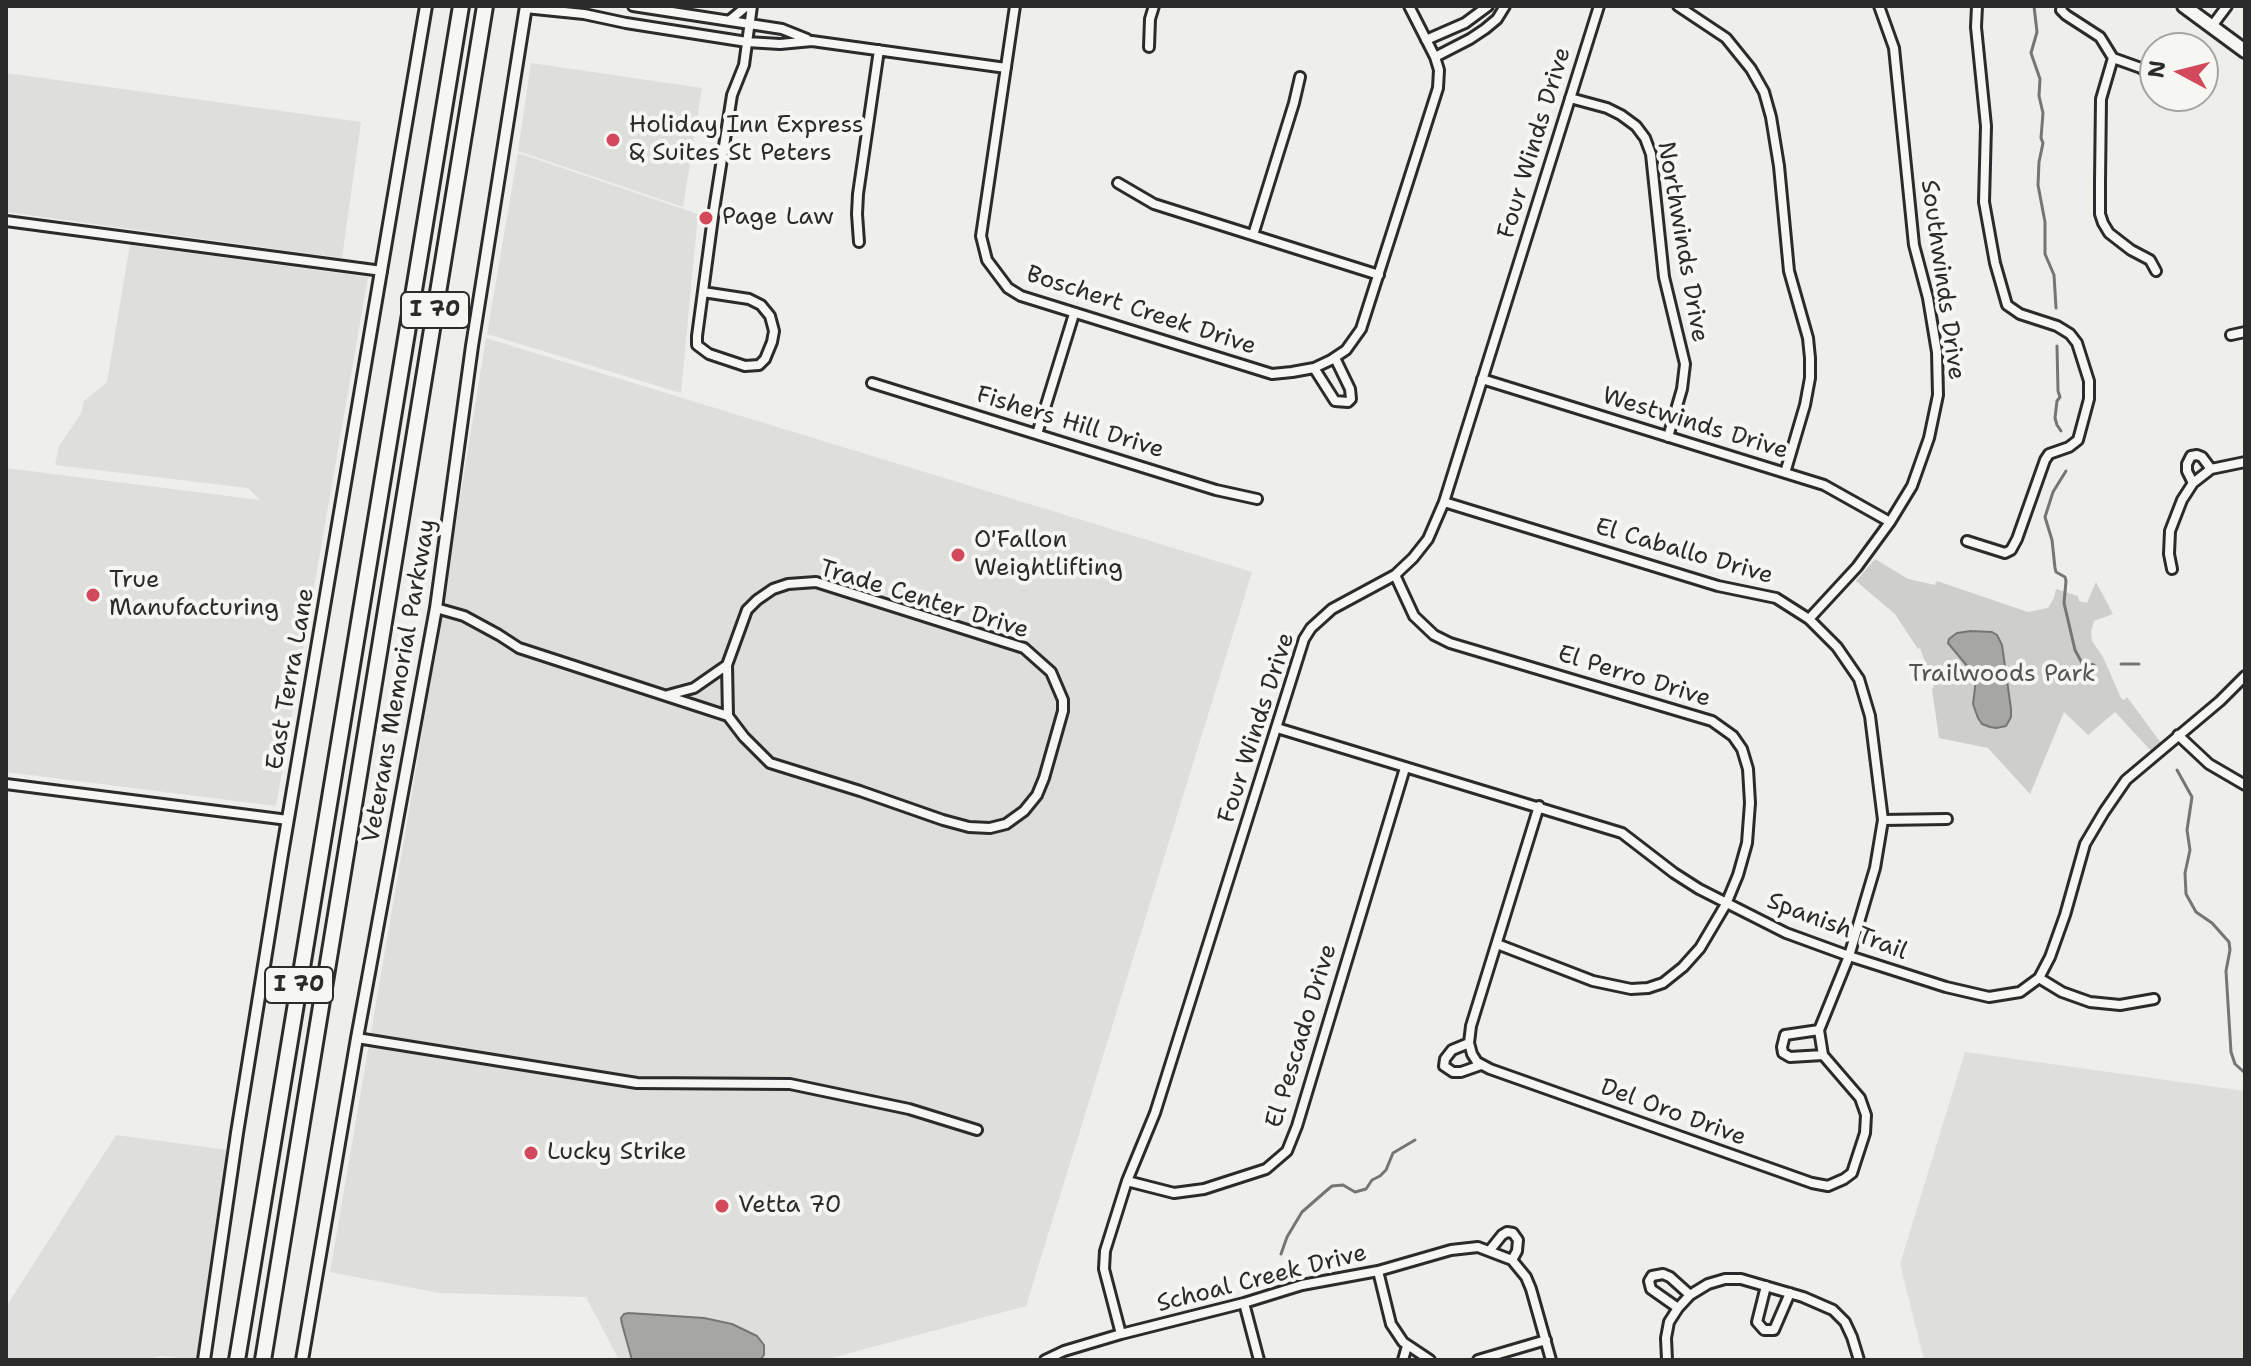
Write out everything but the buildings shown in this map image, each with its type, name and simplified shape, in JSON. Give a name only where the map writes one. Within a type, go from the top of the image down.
[{"type":"highway","name":"I 70","points":[[237,1360],[461,6]]},
{"type":"highway","name":"I 70","points":[[263,1360],[485,6]]},
{"type":"main road","points":[[2184,6],[2245,51]]},
{"type":"street","name":"East Terra Lane","points":[[204,1360],[235,1142],[426,6]]},
{"type":"street","points":[[633,6],[782,29],[812,41]]},
{"type":"street","points":[[730,20],[750,6]]},
{"type":"street","points":[[703,292],[749,299],[761,305],[770,316],[774,331],[772,342],[759,365],[745,366],[709,354],[697,345],[703,292],[732,95],[744,65],[750,6]]},
{"type":"street","name":"Boschert Creek Drive","points":[[1015,6],[981,236],[987,260],[1008,288],[1021,296],[1272,374],[1314,368],[1335,358],[1346,350],[1361,329],[1438,88],[1439,70],[1435,57],[1409,6]]},
{"type":"street","points":[[1149,47],[1154,6]]},
{"type":"street","points":[[1426,40],[1465,23],[1488,6]]},
{"type":"street","points":[[1435,57],[1485,29],[1497,19],[1505,6]]},
{"type":"street","name":"Four Winds Drive","points":[[1121,1334],[1104,1269],[1105,1251],[1127,1181],[1155,1113],[1304,639],[1332,609],[1395,575],[1428,539],[1444,502],[1599,6]]},
{"type":"street","points":[[1678,6],[1726,38],[1751,69],[1764,92],[1771,117],[1789,271],[1808,338],[1810,358],[1805,405],[1785,473]]},
{"type":"street","name":"Southwinds Drive","points":[[1809,619],[1857,567],[1912,486],[1936,406],[1937,352],[1914,245],[1894,48],[1879,6]]},
{"type":"street","points":[[1967,541],[2005,553],[2011,550],[2045,460],[2049,454],[2078,440],[2089,399],[2089,381],[2077,343],[2057,326],[2020,314],[2007,305],[1995,263],[1984,202],[1986,126],[1976,27],[1977,6]]},
{"type":"street","points":[[2062,6],[2061,10],[2066,15],[2100,37],[2113,58],[2139,67]]},
{"type":"street","points":[[2212,26],[2227,6]]},
{"type":"street","points":[[525,7],[747,42],[780,44],[812,41],[1006,68]]},
{"type":"street","name":"Veterans Memorial Parkway","points":[[302,1360],[436,608],[472,346],[525,7]]},
{"type":"street","points":[[859,242],[858,194],[879,50]]},
{"type":"street","points":[[2113,58],[2101,99],[2100,214],[2109,233],[2150,260],[2156,271]]},
{"type":"street","points":[[1253,235],[1300,77]]},
{"type":"street","name":"Northwinds Drive","points":[[1570,98],[1621,115],[1636,126],[1651,154],[1664,277],[1685,364],[1682,389],[1668,437]]},
{"type":"street","points":[[1118,183],[1154,204],[1379,275]]},
{"type":"street","points":[[6,221],[382,271]]},
{"type":"street","points":[[1037,434],[1074,314]]},
{"type":"street","points":[[2231,335],[2245,332]]},
{"type":"street","points":[[1314,368],[1335,401],[1348,402],[1351,399],[1350,389],[1335,358]]},
{"type":"street","name":"Westwinds Drive","points":[[1482,379],[1824,485],[1890,522]]},
{"type":"street","name":"Fishers Hill Drive","points":[[872,383],[1216,490],[1257,499]]},
{"type":"street","points":[[2193,483],[2187,471],[2191,456],[2202,457],[2211,469]]},
{"type":"street","points":[[2172,569],[2170,531],[2182,500],[2193,483],[2211,469],[2245,462]]},
{"type":"street","name":"El Caballo Drive","points":[[1444,502],[1718,586],[1776,598],[1809,619],[1837,647],[1859,679],[1870,716],[1883,820],[1875,868],[1849,956],[1819,1030],[1823,1055]]},
{"type":"street","name":"El Perro Drive","points":[[1395,575],[1414,616],[1434,635],[1450,643],[1720,724],[1742,749],[1748,769],[1750,803],[1747,843],[1738,875],[1726,904],[1700,948],[1663,983],[1631,989],[1593,981],[1497,944]]},
{"type":"street","name":"Trade Center Drive","points":[[816,582],[1024,648],[1051,672],[1063,700],[1063,711],[1044,778],[1029,806],[1006,824],[990,828],[969,827],[770,763],[728,716],[727,665],[747,610],[757,600],[773,589],[788,584],[816,582]]},
{"type":"street","points":[[436,608],[464,616],[519,648],[728,716]]},
{"type":"street","points":[[667,695],[694,688],[727,665]]},
{"type":"street","points":[[2154,999],[2120,1005],[2090,1002],[2062,992],[2039,978],[2065,915],[2085,844],[2104,812],[2126,780],[2245,676]]},
{"type":"street","name":"Spanish Trail","points":[[1277,728],[1622,833],[1674,873],[1726,904],[1786,933],[1849,956],[1946,987],[1989,997],[2020,992],[2039,978]]},
{"type":"street","points":[[2178,735],[2209,764],[2245,785]]},
{"type":"street","name":"El Pescado Drive","points":[[1127,1181],[1174,1193],[1204,1189],[1266,1169],[1287,1151],[1405,768]]},
{"type":"street","points":[[6,784],[288,820]]},
{"type":"street","name":"Del Oro Drive","points":[[1539,806],[1471,1026],[1469,1043],[1452,1050],[1444,1066],[1453,1072],[1461,1072],[1481,1065],[1812,1183],[1828,1186],[1852,1173],[1865,1133],[1866,1115],[1860,1098],[1823,1055]]},
{"type":"street","points":[[1883,820],[1947,819]]},
{"type":"street","points":[[1819,1030],[1785,1035],[1782,1047],[1783,1053],[1790,1057],[1823,1055]]},
{"type":"street","points":[[357,1038],[637,1083],[790,1084],[909,1109],[977,1130]]},
{"type":"street","points":[[1469,1043],[1472,1054],[1481,1065]]},
{"type":"street","name":"Schoal Creek Drive","points":[[1490,1250],[1502,1235],[1513,1233],[1518,1240],[1512,1260]]},
{"type":"street","name":"Schoal Creek Drive","points":[[1045,1360],[1121,1334],[1302,1285],[1378,1271],[1451,1250],[1478,1247],[1512,1260],[1526,1277],[1551,1360]]},
{"type":"street","points":[[1378,1271],[1391,1324],[1407,1346],[1430,1360]]},
{"type":"street","points":[[1678,1308],[1651,1289],[1649,1281],[1652,1276],[1663,1274],[1670,1277],[1690,1295]]},
{"type":"street","points":[[1667,1360],[1669,1322],[1678,1308],[1690,1295],[1708,1284],[1741,1279],[1821,1303],[1833,1310],[1845,1322],[1859,1360]]},
{"type":"street","points":[[1766,1286],[1757,1322],[1764,1330],[1774,1330],[1790,1293]]},
{"type":"street","points":[[1244,1303],[1259,1360]]},
{"type":"street","points":[[1478,1360],[1546,1340]]},
{"type":"street","points":[[1403,1360],[1407,1346]]},
{"type":"shaded area","points":[[531,63],[702,88],[683,207],[518,151]]},
{"type":"shaded area","points":[[6,73],[361,122],[342,258],[6,212]]},
{"type":"shaded area","points":[[518,153],[698,214],[681,393],[487,334]]},
{"type":"shaded area","points":[[130,245],[368,277],[276,806],[6,772],[6,468],[260,500],[248,488],[55,465],[59,446],[81,414],[84,401],[107,382]]},
{"type":"shaded area","points":[[486,338],[1252,572],[1026,1306],[824,1360],[619,1360],[586,1297],[439,1293],[330,1272]]},
{"type":"shaded area","points":[[1992,632],[2002,645],[2011,709],[2006,726],[1996,728],[1982,724],[1973,704],[1976,680],[1948,643],[1957,633]]},
{"type":"shaded area","points":[[1965,1052],[2245,1091],[2245,1360],[1924,1360],[1900,1264]]},
{"type":"shaded area","points":[[116,1135],[228,1150],[196,1360],[161,1356],[142,1360],[6,1360],[6,1307]]},
{"type":"shaded area","points":[[629,1313],[704,1318],[732,1324],[757,1336],[764,1345],[764,1355],[760,1360],[632,1360],[621,1318]]},
{"type":"green space","name":"Trailwoods Park","points":[[1875,559],[1908,579],[1935,585],[1937,581],[2028,612],[2048,608],[2056,589],[2078,596],[2079,601],[2087,603],[2096,582],[2113,614],[2094,621],[2092,641],[2103,657],[2121,698],[2124,700],[2127,697],[2161,743],[2151,751],[2115,712],[2088,735],[2064,712],[2030,794],[1988,748],[1939,738],[1934,687],[1920,648],[1895,614],[1856,581]]},
{"type":"waterway","points":[[2034,6],[2037,32],[2031,53],[2040,79],[2039,96],[2043,113],[2038,185],[2045,222],[2045,254],[2054,275],[2056,308]]},
{"type":"waterway","points":[[2057,346],[2060,397],[2055,418],[2061,431]]},
{"type":"waterway","points":[[2066,471],[2053,492],[2045,517],[2056,572],[2066,581],[2064,603],[2075,650],[2082,663],[2094,665],[2093,683]]},
{"type":"waterway","points":[[2082,663],[2087,678]]},
{"type":"waterway","points":[[2121,664],[2139,664]]},
{"type":"waterway","points":[[2177,770],[2192,797],[2187,830],[2190,850],[2185,873],[2186,894],[2196,912],[2212,923],[2229,942],[2226,971],[2231,1052],[2235,1064],[2245,1073]]},
{"type":"waterway","points":[[1281,1254],[1302,1212],[1326,1191],[1332,1186],[1343,1185],[1355,1192],[1366,1189],[1386,1170],[1393,1153],[1415,1140]]},
{"type":"place","name":"Holiday Inn Express & Suites St Peters","points":[[613,140]]},
{"type":"place","name":"Page Law","points":[[706,218]]},
{"type":"place","name":"O'Fallon Weightlifting","points":[[958,555]]},
{"type":"place","name":"True Manufacturing","points":[[93,595]]},
{"type":"place","name":"Lucky Strike","points":[[531,1153]]},
{"type":"place","name":"Vetta 70","points":[[722,1206]]}]
